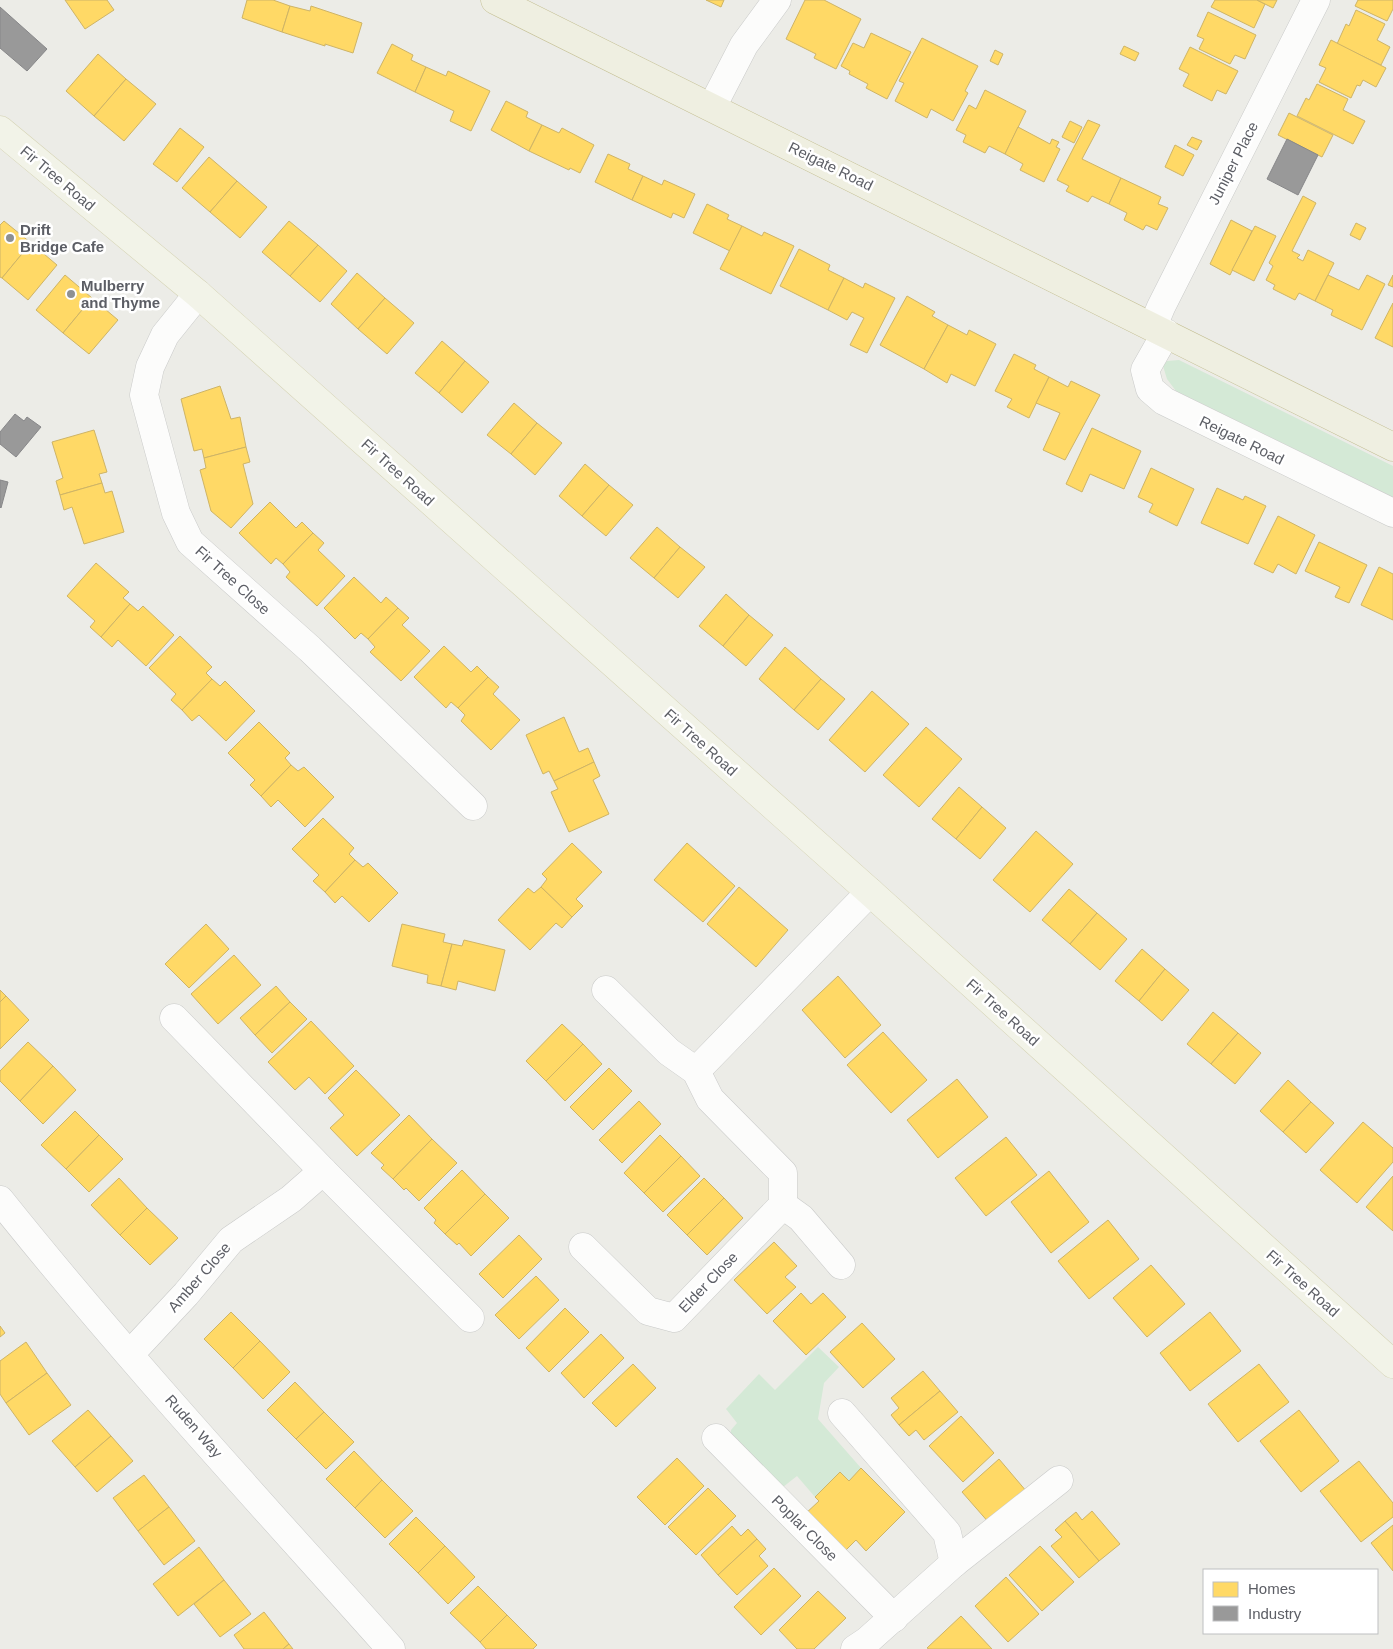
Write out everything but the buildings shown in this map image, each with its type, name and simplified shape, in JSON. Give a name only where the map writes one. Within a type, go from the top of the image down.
[{"type":"highway","name":"Reigate Road","points":[[495,0],[1393,447]]},
{"type":"main road","name":"Fir Tree Road","points":[[0,130],[198,294],[870,892],[1393,1364]]},
{"type":"street","points":[[712,107],[744,45],[777,0]]},
{"type":"street","name":"Juniper Place","points":[[1159,330],[1161,307],[1316,0]]},
{"type":"street","name":"Fir Tree Close","points":[[198,294],[165,335],[150,367],[144,395],[176,513],[190,542],[310,649],[473,806]]},
{"type":"street","name":"Reigate Road","points":[[1159,330],[1145,370],[1150,389],[1164,401],[1393,513]]},
{"type":"street","points":[[696,1071],[870,892]]},
{"type":"street","points":[[606,990],[669,1052],[696,1071],[710,1099],[783,1173],[783,1205],[801,1218],[841,1264]]},
{"type":"street","points":[[174,1018],[470,1318]]},
{"type":"street","name":"Amber Close","points":[[130,1354],[186,1294],[231,1240],[291,1199],[323,1171]]},
{"type":"street","name":"Ruden Way","points":[[0,1200],[40,1250],[130,1354],[391,1649]]},
{"type":"street","name":"Elder Close","points":[[584,1247],[648,1311],[674,1318],[783,1205]]},
{"type":"street","points":[[842,1413],[947,1533],[954,1563]]},
{"type":"street","name":"Poplar Close","points":[[716,1438],[894,1618]]},
{"type":"street","points":[[856,1649],[868,1641],[954,1563],[1059,1480]]},
{"type":"green space","points":[[1179,360],[1393,466],[1393,497],[1176,391],[1167,379],[1163,366],[1167,361]]},
{"type":"green space","points":[[818,1347],[839,1367],[824,1383],[818,1419],[861,1468],[849,1481],[840,1472],[815,1497],[797,1476],[778,1491],[730,1440],[731,1430],[737,1423],[726,1409],[759,1374],[775,1390]]},
{"type":"place","name":"Drift Bridge Cafe","points":[[10,238]]},
{"type":"place","name":"Mulberry and Thyme","points":[[71,294]]}]
